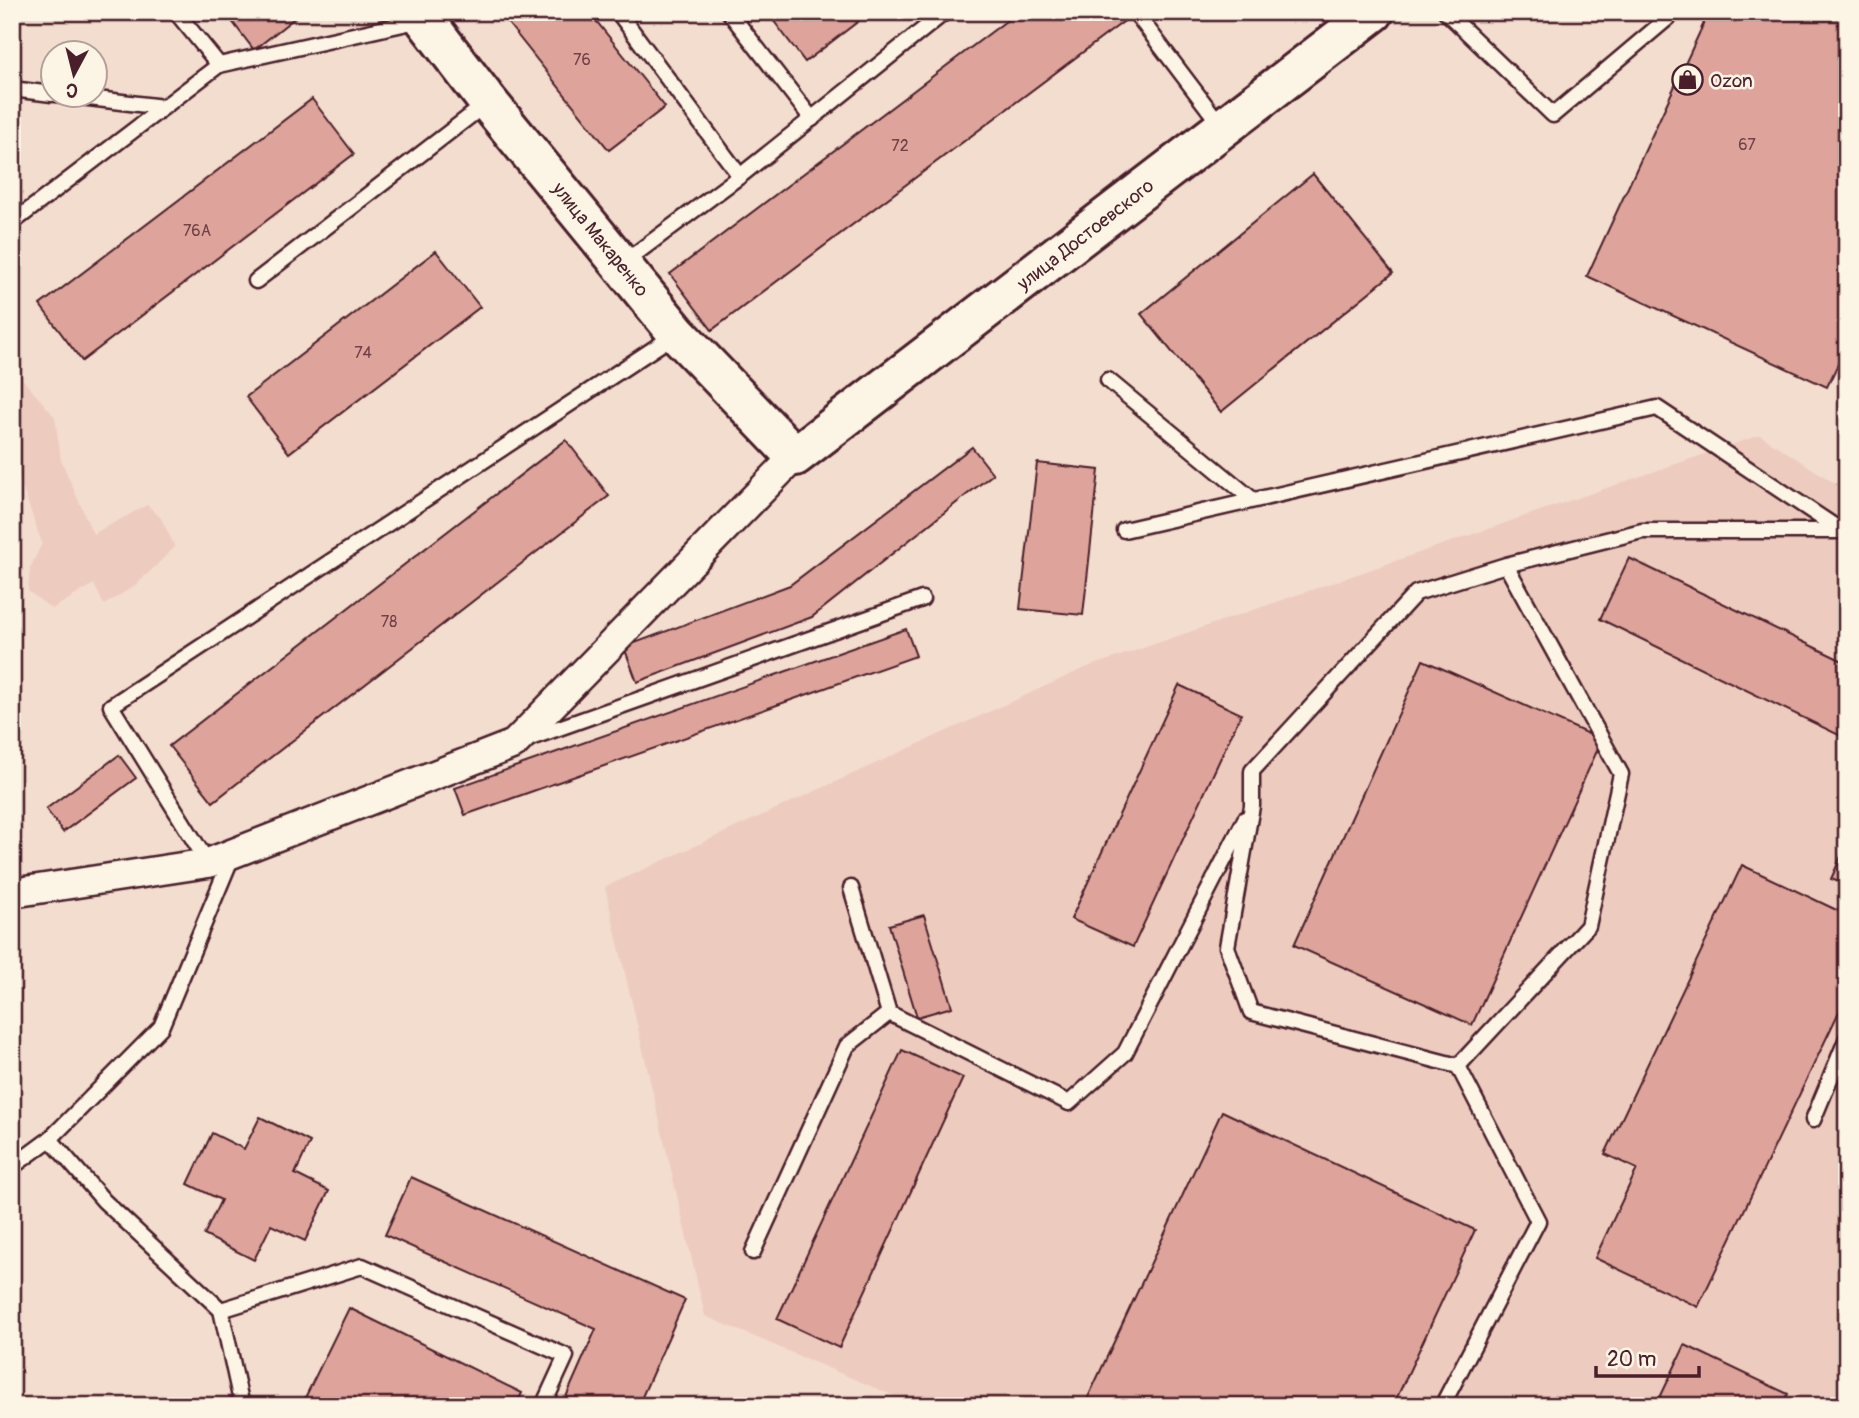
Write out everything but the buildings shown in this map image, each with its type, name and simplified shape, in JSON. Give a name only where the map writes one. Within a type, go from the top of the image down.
[{"type":"street","name":"улица Достоевского","points":[[795,456],[1374,12]]},
{"type":"street","name":"улица Макаренко","points":[[421,16],[677,333],[795,456]]},
{"type":"street","points":[[12,893],[221,858],[514,744],[795,456]]},
{"type":"lane","points":[[176,12],[219,65]]},
{"type":"lane","points":[[618,12],[740,176]]},
{"type":"lane","points":[[729,12],[812,119]]},
{"type":"lane","points":[[622,264],[740,176],[945,12]]},
{"type":"lane","points":[[1135,12],[1223,128]]},
{"type":"lane","points":[[1446,12],[1553,115],[1675,12]]},
{"type":"lane","points":[[12,223],[219,65],[421,16]]},
{"type":"lane","points":[[12,89],[38,92]]},
{"type":"lane","points":[[108,100],[163,107]]},
{"type":"lane","points":[[256,281],[488,102]]},
{"type":"lane","points":[[12,1167],[50,1139],[161,1027],[221,858],[111,706],[677,333]]},
{"type":"lane","points":[[1108,380],[1254,500]]},
{"type":"lane","points":[[1124,530],[1657,408],[1844,531]]},
{"type":"lane","points":[[1442,1406],[1538,1221],[1458,1066],[1251,1012],[1227,947],[1252,806],[1252,771],[1416,593],[1506,565],[1642,531],[1844,531]]},
{"type":"lane","points":[[1458,1066],[1588,926],[1621,774],[1506,565]]},
{"type":"lane","points":[[514,744],[922,598]]},
{"type":"lane","points":[[851,888],[889,1013],[1069,1103],[1125,1053],[1252,806]]},
{"type":"lane","points":[[753,1252],[847,1046],[889,1013]]},
{"type":"lane","points":[[1813,1121],[1847,1038]]},
{"type":"lane","points":[[50,1139],[104,1201],[221,1310],[242,1406]]},
{"type":"lane","points":[[221,1310],[362,1266],[566,1356],[543,1406]]},
{"type":"shaded area","points":[[12,367],[55,417],[61,460],[93,534],[147,505],[161,518],[175,547],[136,585],[104,605],[94,584],[52,609],[28,591],[30,568],[42,543],[19,478],[12,469]]},
{"type":"shaded area","points":[[1760,435],[1847,491],[1847,1406],[918,1406],[705,1316],[605,887],[1085,668]]},
{"type":"place","name":"Ozon","points":[[1687,80]]}]
